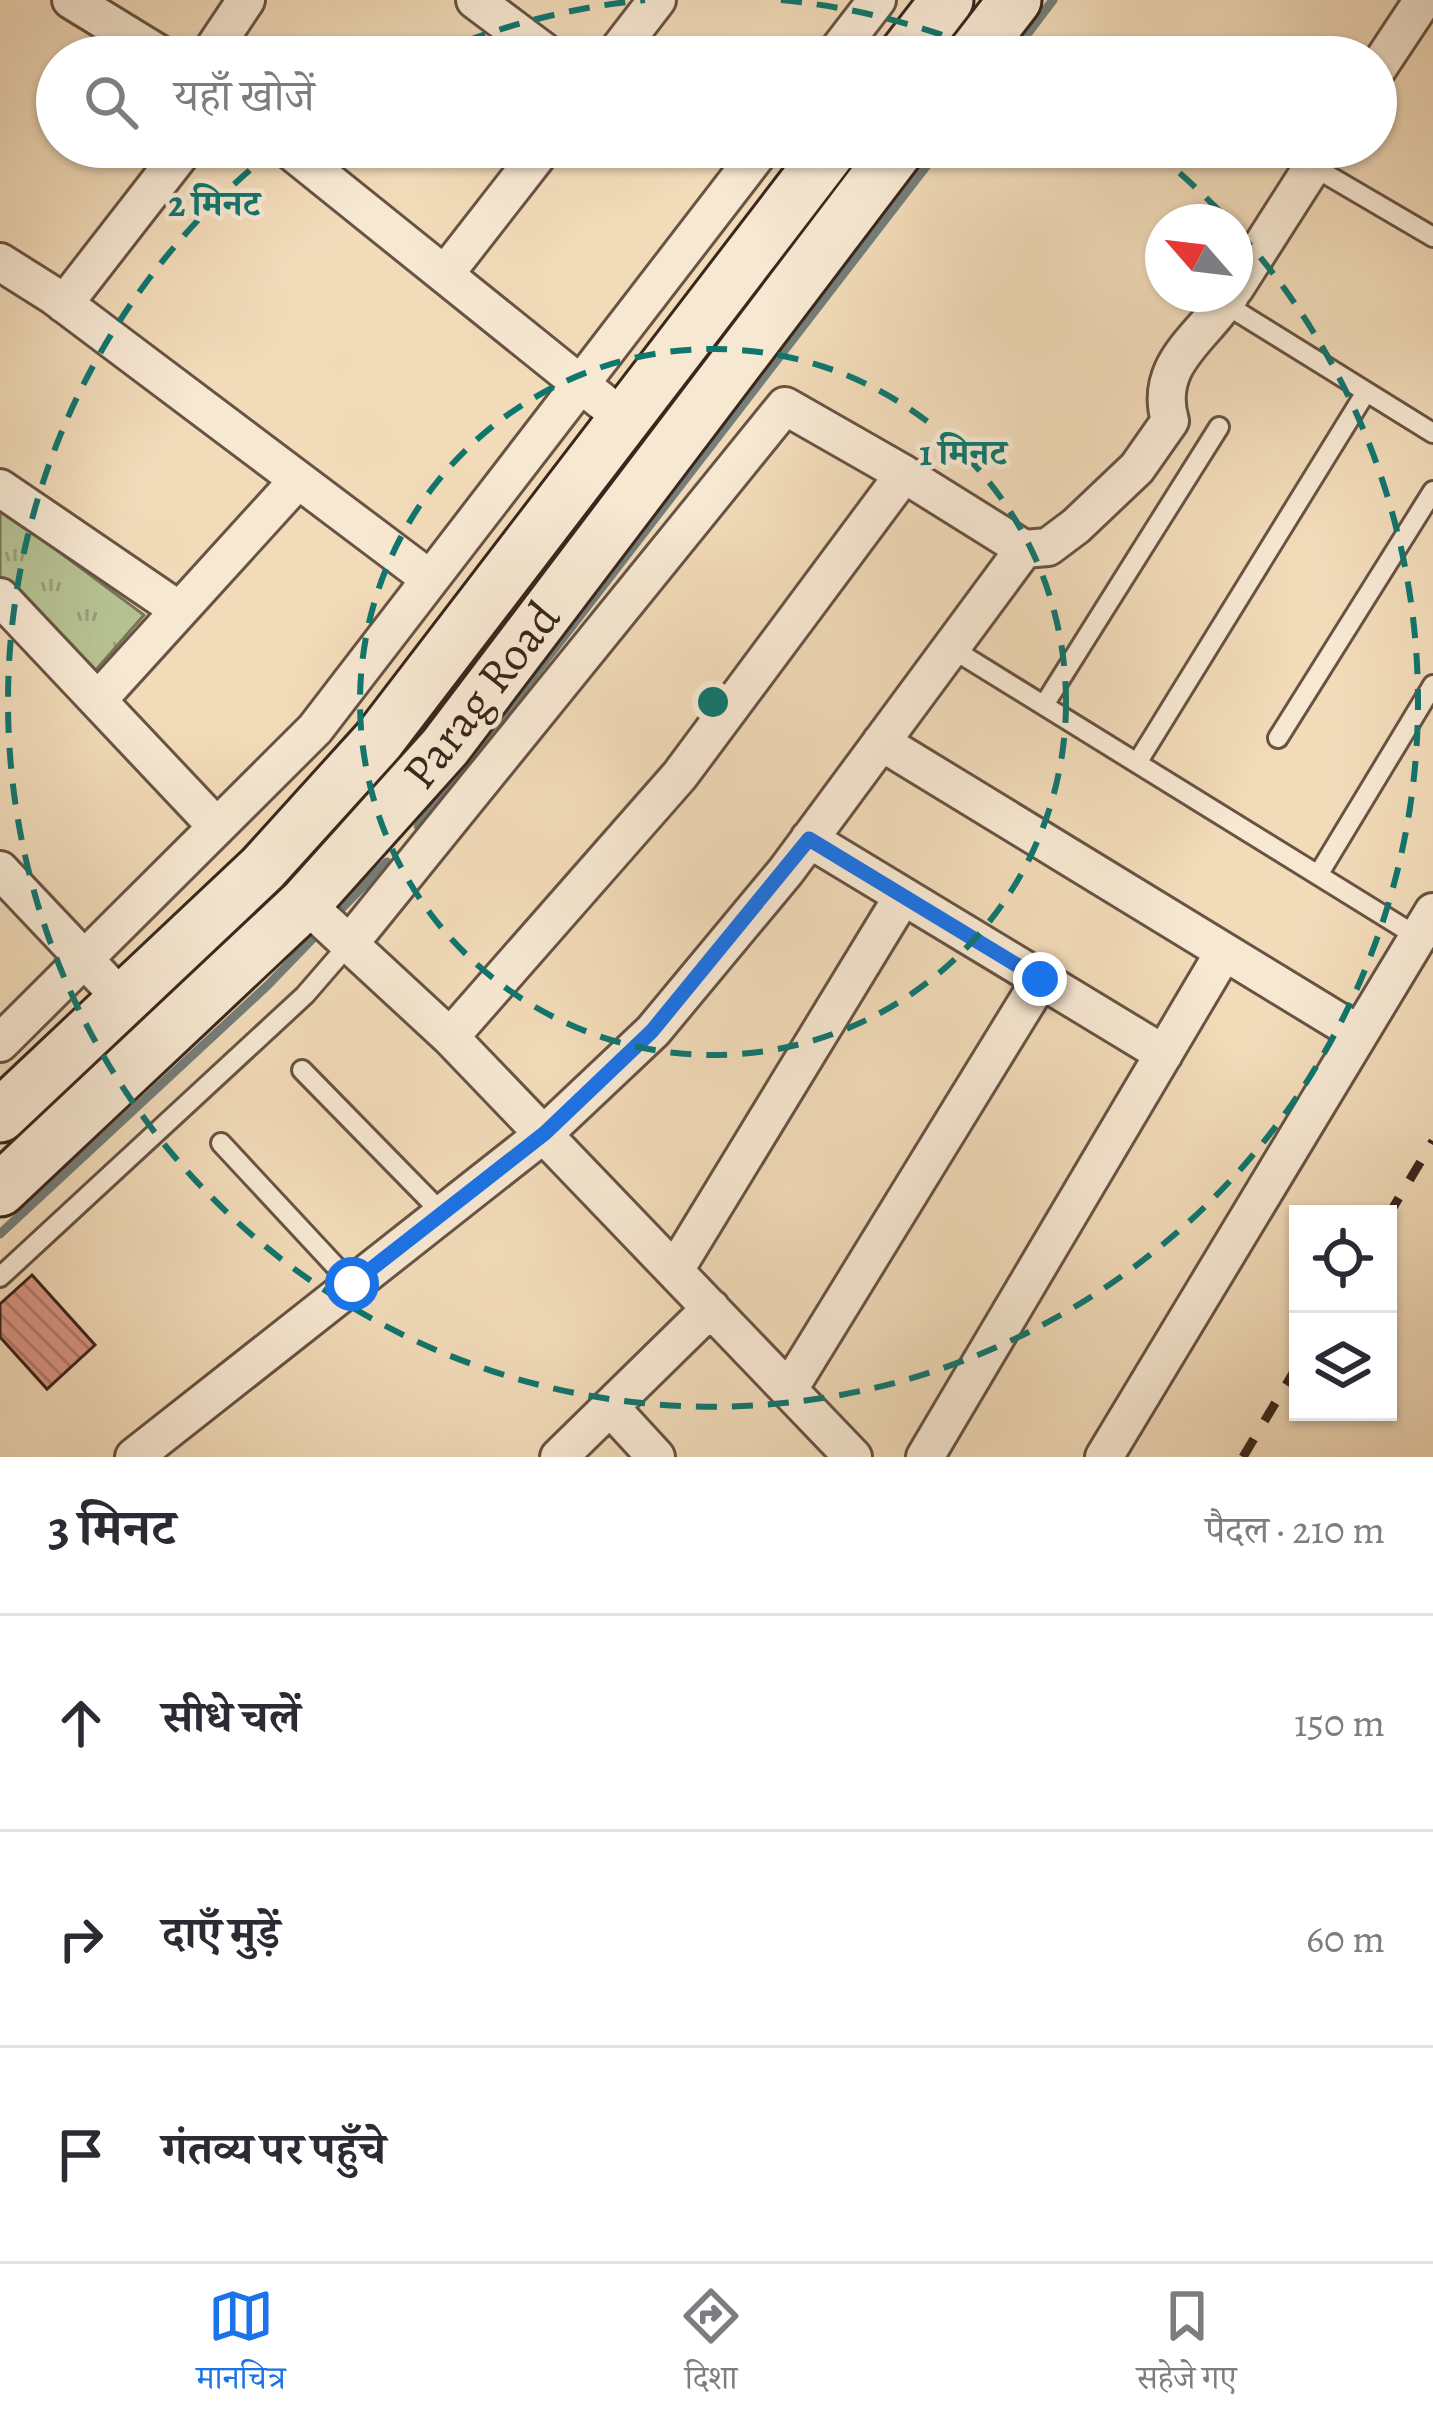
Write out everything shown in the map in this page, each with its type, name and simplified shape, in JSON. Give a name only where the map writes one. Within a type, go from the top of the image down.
[{"type":"street","points":[[71,0],[130,36]]},
{"type":"street","points":[[222,36],[246,0]]},
{"type":"street","points":[[475,0],[523,36]]},
{"type":"street","points":[[629,36],[657,0]]},
{"type":"street","points":[[849,36],[877,0]]},
{"type":"street","points":[[919,36],[947,0]]},
{"type":"street","points":[[988,36],[1016,0]]},
{"type":"street","points":[[1397,46],[1423,16]]},
{"type":"street","points":[[64,304],[170,168]]},
{"type":"street","points":[[312,168],[624,419]]},
{"type":"street","points":[[445,274],[528,168]]},
{"type":"street","points":[[0,1043],[315,729],[747,168]]},
{"type":"street","name":"Parag Road","points":[[0,1115],[263,868],[377,741],[817,168]]},
{"type":"street","name":"Parag Road","points":[[0,1190],[305,903],[445,747],[884,168]]},
{"type":"street","points":[[1253,260],[1311,168]]},
{"type":"street","points":[[0,262],[64,304],[430,579]]},
{"type":"street","points":[[350,943],[785,406],[1024,549],[1048,547],[1137,468],[1170,422],[1164,402],[1171,374],[1216,312]]},
{"type":"street","points":[[450,1037],[680,775],[904,474]]},
{"type":"street","points":[[98,700],[298,480]]},
{"type":"street","points":[[0,488],[179,610]]},
{"type":"street","points":[[630,504],[679,540]]},
{"type":"street","points":[[134,1457],[545,1133],[652,1031],[809,839],[1024,549]]},
{"type":"street","points":[[0,597],[217,827]]},
{"type":"street","points":[[881,742],[1359,1034]]},
{"type":"street","points":[[335,788],[417,862]]},
{"type":"street","points":[[809,839],[1164,1054]]},
{"type":"street","points":[[0,870],[123,1000]]},
{"type":"street","points":[[675,1270],[903,896]]},
{"type":"street","points":[[305,903],[545,1133],[853,1457]]},
{"type":"street","points":[[1104,1457],[1425,925]]},
{"type":"street","points":[[925,1457],[1224,952]]},
{"type":"street","points":[[789,1389],[1040,979]]},
{"type":"street","points":[[559,1457],[711,1308]]},
{"type":"street","points":[[610,1407],[656,1457]]},
{"type":"lane","points":[[1334,168],[1433,237]]},
{"type":"lane","points":[[1253,312],[1433,433]]},
{"type":"lane","points":[[1137,763],[1366,392]]},
{"type":"lane","points":[[1044,705],[1219,428]]},
{"type":"lane","points":[[1278,737],[1433,491]]},
{"type":"lane","points":[[951,648],[1318,875],[1425,925]]},
{"type":"lane","points":[[1318,875],[1433,686]]},
{"type":"lane","points":[[0,1277],[305,994],[350,943]]},
{"type":"lane","points":[[302,1070],[442,1213]]},
{"type":"lane","points":[[221,1143],[352,1284]]},
{"type":"green space","points":[[0,508],[144,615],[94,672],[0,576]]},
{"type":"building","points":[[32,1275],[95,1345],[47,1389],[0,1337],[0,1304]]},
{"type":"waterway","points":[[1026,36],[1053,0]]},
{"type":"waterway","points":[[418,826],[925,168]]},
{"type":"waterway","points":[[334,916],[387,862]]},
{"type":"waterway","points":[[0,1234],[323,928]]},
{"type":"railway","points":[[1395,1205],[1433,1141]]},
{"type":"railway","points":[[1243,1457],[1289,1380]]},
{"type":"route","points":[[352,1284],[545,1133],[652,1031],[809,839],[1040,979]]}]
